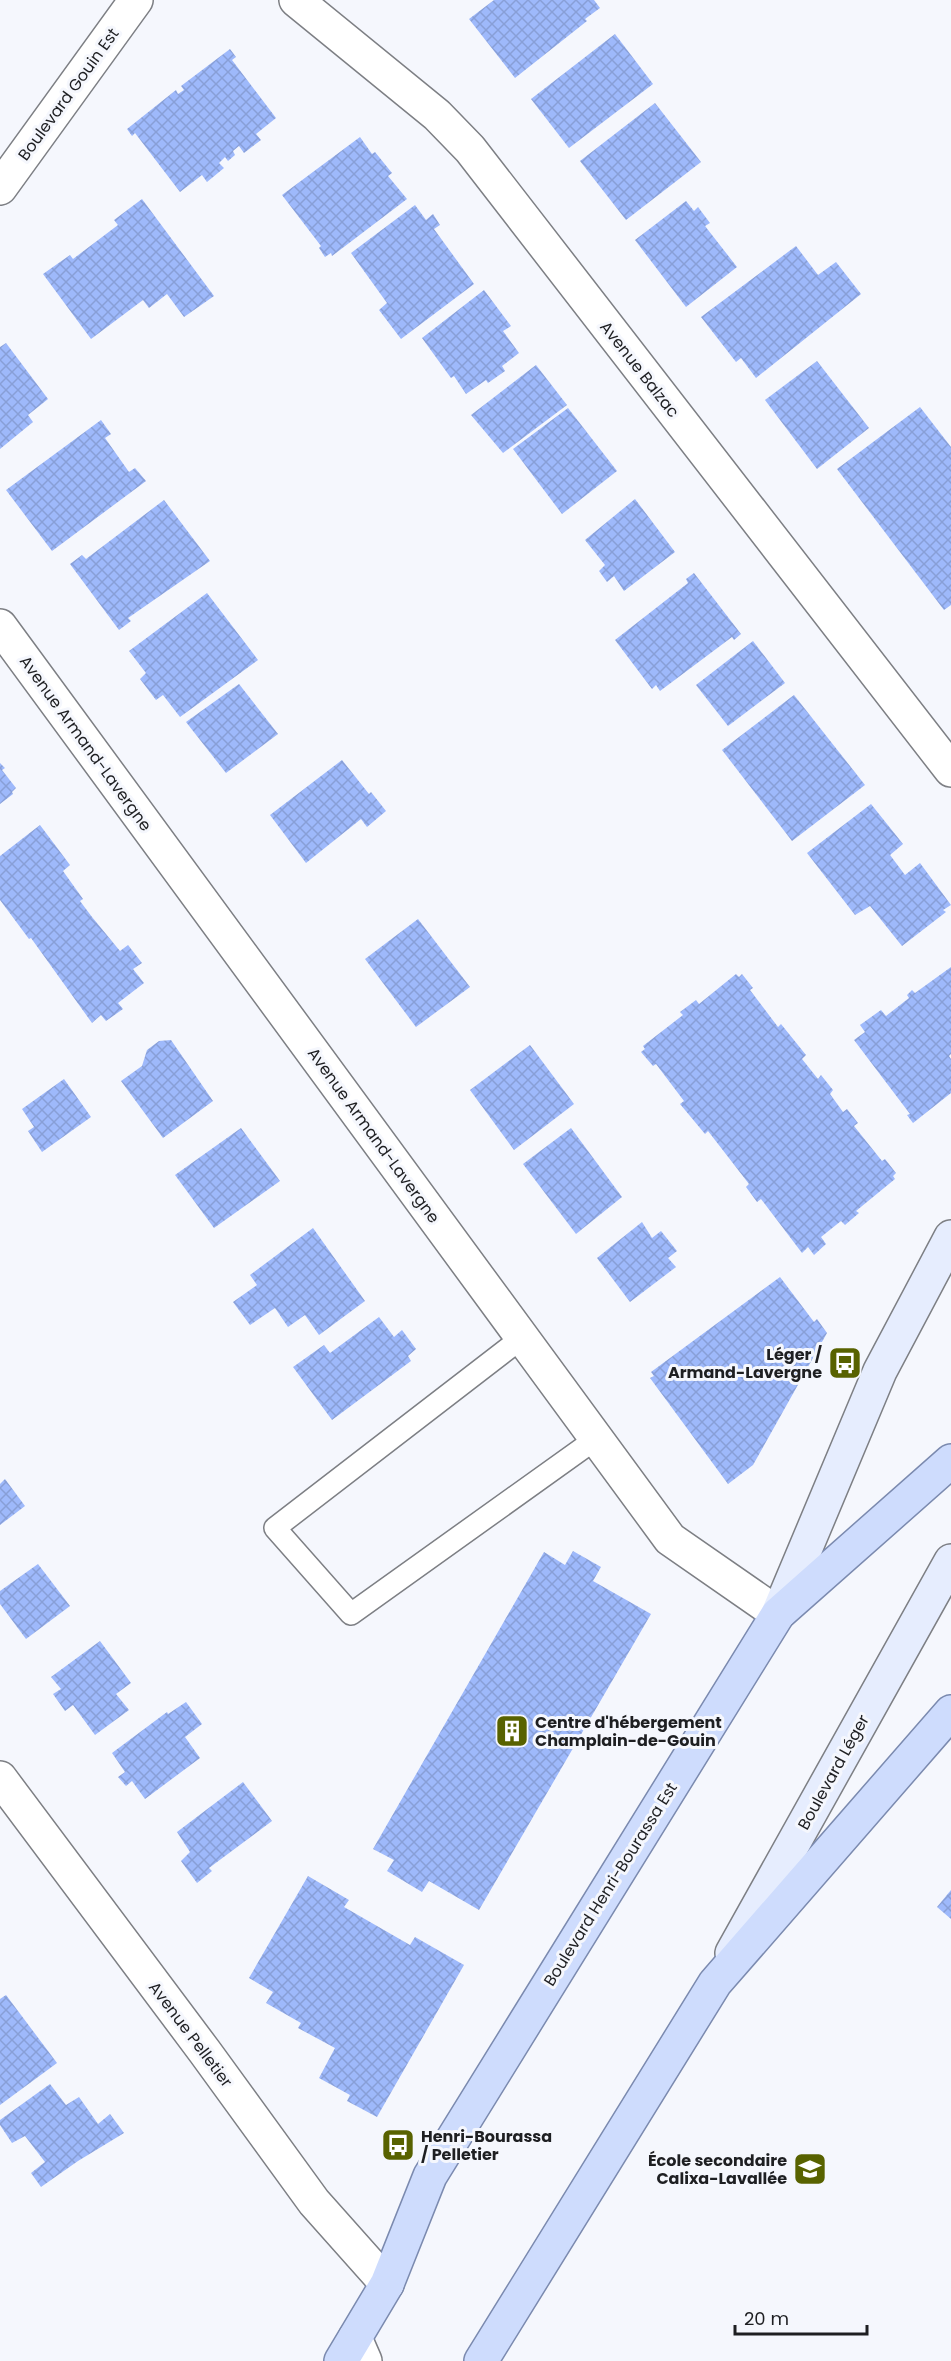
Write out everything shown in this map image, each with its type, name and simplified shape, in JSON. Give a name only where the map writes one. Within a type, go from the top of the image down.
[{"type":"main road","points":[[778,1614],[880,1371],[951,1237]]},
{"type":"main road","name":"Boulevard Henri-Bourassa Est","points":[[354,2353],[387,2284],[430,2176],[778,1614],[951,1461]]},
{"type":"main road","name":"Boulevard Léger","points":[[715,1983],[951,1561]]},
{"type":"main road","points":[[481,2361],[715,1983],[951,1712]]},
{"type":"street","name":"Boulevard Gouin Est","points":[[0,188],[136,0]]},
{"type":"street","name":"Avenue Balzac","points":[[296,0],[437,115],[470,149],[951,770]]},
{"type":"street","name":"Avenue Armand-Lavergne","points":[[0,626],[670,1539],[778,1614]]},
{"type":"street","name":"Avenue Pelletier","points":[[0,1778],[314,2202],[387,2284]]},
{"type":"lane","points":[[523,1337],[275,1528],[351,1614],[597,1437]]},
{"type":"building","points":[[494,0],[594,0],[600,8],[515,78],[469,19]]},
{"type":"building","points":[[615,34],[653,84],[569,148],[531,99]]},
{"type":"building","points":[[230,49],[236,57],[232,60],[276,118],[256,134],[261,140],[244,153],[239,146],[233,151],[235,155],[228,161],[225,157],[219,163],[224,168],[207,182],[202,175],[180,192],[135,133],[132,136],[127,129],[176,90],[178,94],[184,90],[181,86]]},
{"type":"building","points":[[655,103],[701,162],[626,220],[580,161]]},
{"type":"building","points":[[360,137],[372,154],[375,152],[392,173],[388,176],[407,199],[332,256],[331,253],[325,257],[319,248],[321,246],[282,195]]},
{"type":"building","points":[[142,199],[214,296],[184,317],[167,294],[149,308],[143,300],[91,339],[43,274],[70,255],[73,259],[118,225],[114,220]]},
{"type":"building","points":[[686,201],[694,211],[698,207],[710,223],[705,226],[737,267],[686,307],[635,240]]},
{"type":"building","points":[[415,205],[426,220],[433,214],[440,225],[434,229],[474,284],[401,339],[379,310],[387,303],[351,253]]},
{"type":"building","points":[[796,246],[818,275],[836,262],[861,294],[756,378],[741,358],[736,362],[701,317]]},
{"type":"building","points":[[484,290],[511,326],[503,331],[519,353],[502,366],[505,371],[488,383],[486,380],[466,394],[454,376],[451,378],[422,338]]},
{"type":"building","points":[[6,343],[48,399],[28,415],[33,422],[0,449],[0,347]]},
{"type":"building","points":[[817,361],[869,428],[817,469],[765,400]]},
{"type":"building","points":[[536,365],[567,405],[503,453],[471,415]]},
{"type":"building","points":[[920,407],[951,447],[951,605],[944,610],[837,469]]},
{"type":"building","points":[[568,408],[617,471],[562,514],[513,449]]},
{"type":"building","points":[[101,420],[111,434],[105,438],[129,472],[135,468],[146,481],[52,551],[6,490]]},
{"type":"building","points":[[635,499],[675,552],[624,591],[614,576],[607,582],[599,571],[605,565],[585,540]]},
{"type":"building","points":[[164,500],[210,561],[128,618],[131,621],[119,630],[70,564],[82,555],[86,559]]},
{"type":"building","points":[[694,573],[741,634],[734,640],[732,637],[660,691],[656,685],[652,689],[615,640],[688,583],[686,579]]},
{"type":"building","points":[[207,593],[258,660],[180,717],[163,695],[156,700],[140,679],[146,673],[129,651]]},
{"type":"building","points":[[753,641],[785,683],[728,726],[696,685]]},
{"type":"building","points":[[239,684],[278,734],[226,773],[186,722]]},
{"type":"building","points":[[794,695],[865,785],[792,841],[722,750]]},
{"type":"building","points":[[342,760],[386,811],[367,827],[361,819],[306,863],[270,815]]},
{"type":"building","points":[[0,763],[5,768],[2,770],[16,788],[13,794],[0,804]]},
{"type":"building","points":[[871,804],[903,844],[890,855],[905,875],[920,863],[951,905],[943,910],[946,912],[902,946],[870,906],[855,915],[807,853]]},
{"type":"building","points":[[40,825],[70,865],[63,871],[83,899],[80,901],[120,951],[128,945],[142,963],[133,969],[144,983],[118,1003],[123,1009],[106,1021],[101,1015],[92,1023],[31,938],[29,939],[0,900],[0,856]]},
{"type":"building","points":[[418,919],[470,987],[416,1027],[365,959]]},
{"type":"building","points":[[951,967],[951,1054],[949,1056],[951,1059],[951,1093],[913,1123],[907,1115],[910,1114],[854,1040],[865,1032],[860,1025],[881,1010],[886,1016],[909,998],[907,995],[912,990],[915,993]]},
{"type":"building","points":[[736,974],[739,977],[742,974],[753,988],[750,990],[778,1027],[781,1024],[806,1055],[802,1059],[818,1079],[821,1075],[833,1090],[830,1094],[843,1112],[847,1109],[858,1123],[854,1126],[882,1161],[885,1159],[896,1173],[893,1176],[895,1179],[856,1211],[859,1213],[845,1225],[841,1221],[821,1237],[826,1244],[814,1255],[808,1247],[802,1253],[761,1199],[757,1202],[746,1187],[749,1184],[708,1131],[705,1134],[680,1104],[684,1101],[656,1064],[653,1066],[641,1052],[645,1049],[643,1046],[683,1015],[680,1012],[696,1000],[699,1004]]},
{"type":"building","points":[[171,1040],[213,1101],[163,1138],[121,1081],[142,1066],[147,1050],[159,1041]]},
{"type":"building","points":[[530,1045],[574,1104],[514,1150],[470,1090]]},
{"type":"building","points":[[64,1079],[91,1117],[42,1152],[28,1131],[34,1127],[22,1109]]},
{"type":"building","points":[[241,1128],[280,1181],[214,1228],[175,1175]]},
{"type":"building","points":[[571,1128],[622,1197],[576,1234],[523,1164]]},
{"type":"building","points":[[642,1222],[652,1238],[661,1231],[677,1251],[668,1258],[676,1267],[630,1302],[597,1258]]},
{"type":"building","points":[[313,1228],[365,1301],[319,1335],[305,1315],[288,1327],[275,1308],[250,1325],[233,1302],[257,1285],[250,1275]]},
{"type":"building","points":[[780,1277],[814,1322],[817,1319],[827,1333],[753,1465],[728,1484],[650,1378],[654,1376],[651,1372]]},
{"type":"building","points":[[379,1317],[394,1337],[402,1330],[416,1349],[408,1356],[411,1361],[332,1420],[293,1367],[324,1345],[330,1353]]},
{"type":"building","points":[[5,1479],[25,1506],[0,1525],[0,1484]]},
{"type":"building","name":"Centre d'hébergement Champlain-de-Gouin","points":[[573,1551],[601,1567],[593,1581],[651,1614],[479,1910],[429,1881],[422,1892],[387,1871],[394,1860],[373,1849],[544,1552],[565,1565]]},
{"type":"building","points":[[38,1564],[70,1606],[26,1639],[0,1604],[0,1591]]},
{"type":"building","points":[[100,1641],[131,1683],[116,1694],[129,1710],[95,1735],[73,1705],[65,1711],[53,1694],[61,1689],[51,1677]]},
{"type":"building","points":[[186,1702],[202,1724],[185,1737],[200,1758],[145,1799],[132,1781],[126,1786],[118,1777],[125,1772],[112,1753],[167,1712],[168,1714]]},
{"type":"building","points":[[243,1782],[272,1821],[209,1868],[212,1871],[197,1883],[181,1861],[190,1852],[177,1832]]},
{"type":"building","points":[[308,1876],[349,1900],[344,1907],[410,1945],[415,1937],[464,1965],[377,2117],[347,2101],[350,2095],[319,2078],[335,2048],[298,2028],[301,2023],[266,2003],[273,1992],[249,1978]]},
{"type":"building","points":[[951,1890],[951,1919],[937,1907]]},
{"type":"building","points":[[6,1995],[57,2063],[0,2105],[0,1999]]},
{"type":"building","points":[[50,2084],[66,2105],[79,2097],[98,2124],[110,2114],[124,2133],[41,2187],[31,2173],[45,2162],[25,2136],[12,2143],[0,2125],[0,2120]]},
{"type":"place","name":"Léger / Armand-Lavergne","points":[[845,1363]]},
{"type":"place","name":"Centre d'hébergement Champlain-de-Gouin","points":[[512,1731]]},
{"type":"place","name":"Henri-Bourassa / Pelletier","points":[[398,2145]]},
{"type":"place","name":"École secondaire Calixa-Lavallée","points":[[810,2169]]}]
